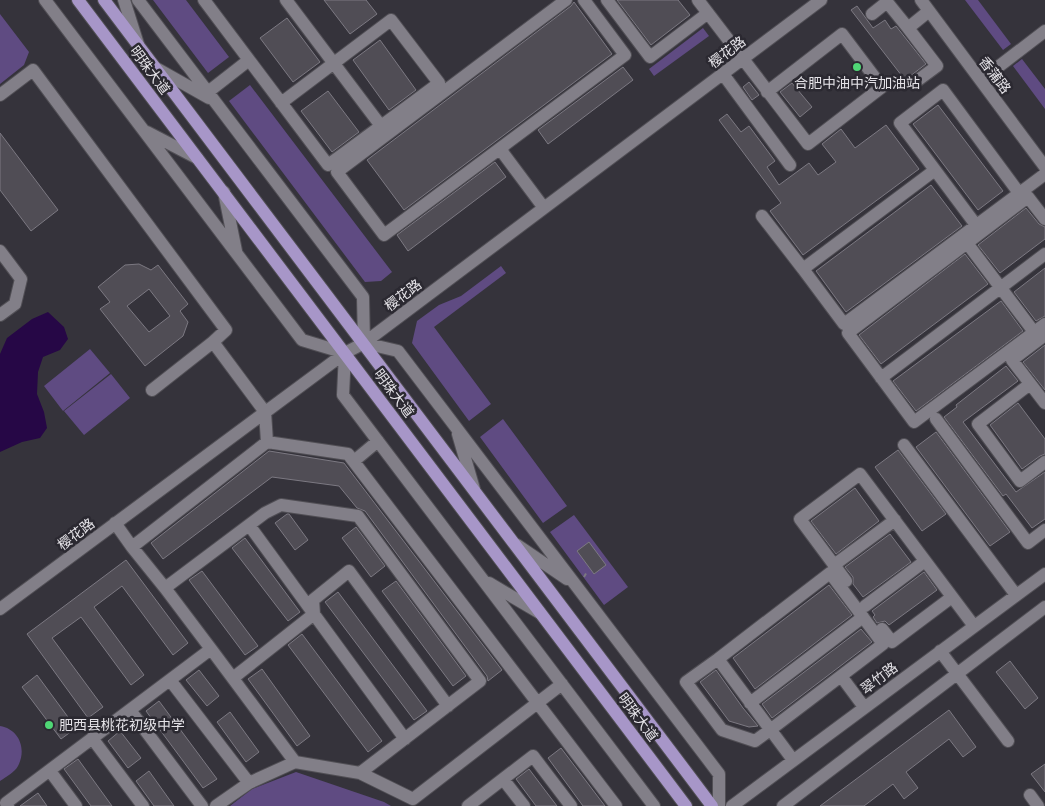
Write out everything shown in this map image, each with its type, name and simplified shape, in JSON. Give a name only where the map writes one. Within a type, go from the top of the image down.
[{"type":"main road","name":"明珠大道","points":[[78,0],[686,806]]},
{"type":"main road","name":"明珠大道","points":[[104,0],[712,806]]},
{"type":"main road","points":[[271,255],[283,258],[288,255],[288,243]]},
{"type":"main road","points":[[408,437],[407,424],[414,418],[426,425]]},
{"type":"main road","points":[[632,736],[645,744],[653,738],[649,723]]},
{"type":"street","points":[[45,0],[302,340],[345,353],[343,395],[654,806]]},
{"type":"street","points":[[124,0],[139,46]]},
{"type":"street","points":[[138,0],[363,297],[364,343],[398,351],[719,774],[719,806]]},
{"type":"street","points":[[204,0],[248,60],[328,165],[440,83],[391,20],[281,103]]},
{"type":"street","points":[[286,0],[381,126]]},
{"type":"street","points":[[566,0],[337,172],[384,235],[625,55],[584,0]]},
{"type":"street","points":[[607,0],[650,57],[708,13]]},
{"type":"street","points":[[698,0],[767,92],[808,144],[882,87],[842,34],[767,92]]},
{"type":"street","name":"樱花路","points":[[0,609],[345,353],[364,343],[821,0]]},
{"type":"street","name":"香蒲路","points":[[921,0],[1045,167]]},
{"type":"street","points":[[872,14],[888,2],[936,66],[914,83]]},
{"type":"street","points":[[908,28],[929,11]]},
{"type":"street","points":[[980,80],[1045,31]]},
{"type":"street","points":[[211,97],[248,60]]},
{"type":"street","points":[[154,67],[211,97]]},
{"type":"street","points":[[0,96],[34,70],[226,330],[152,390]]},
{"type":"street","points":[[723,74],[790,165]]},
{"type":"street","points":[[976,225],[900,123],[943,90],[1020,193]]},
{"type":"street","points":[[143,129],[198,158]]},
{"type":"street","points":[[500,148],[544,208]]},
{"type":"street","points":[[803,269],[935,170]]},
{"type":"street","points":[[762,216],[844,324],[1045,174]]},
{"type":"street","points":[[224,192],[237,254]]},
{"type":"street","points":[[1039,334],[914,422],[848,333],[1028,198],[1045,219]]},
{"type":"street","points":[[967,243],[1039,334]]},
{"type":"street","points":[[0,251],[21,279],[14,304],[0,315]]},
{"type":"street","points":[[881,378],[1045,254]]},
{"type":"street","points":[[1045,324],[1039,334],[1012,360],[1045,403]]},
{"type":"street","points":[[213,342],[265,412],[267,442]]},
{"type":"street","points":[[1030,384],[978,424],[1020,481],[1045,462]]},
{"type":"street","points":[[936,419],[1028,543],[1045,530]]},
{"type":"street","points":[[456,427],[474,489]]},
{"type":"street","points":[[354,461],[378,441]]},
{"type":"street","points":[[132,546],[267,442],[348,454],[616,806]]},
{"type":"street","points":[[904,445],[1016,595]]},
{"type":"street","points":[[952,597],[892,642],[864,612],[830,574],[686,682],[722,730],[755,741],[883,644],[864,612],[834,565],[800,519],[860,474],[974,626]]},
{"type":"street","points":[[165,588],[265,513],[281,505],[358,516],[480,681],[360,773]]},
{"type":"street","points":[[834,565],[895,520]]},
{"type":"street","points":[[115,523],[296,762]]},
{"type":"street","points":[[249,525],[405,739]]},
{"type":"street","points":[[515,544],[575,584]]},
{"type":"street","points":[[750,703],[925,561]]},
{"type":"street","points":[[314,614],[313,600],[349,571],[448,706]]},
{"type":"street","name":"翠竹路","points":[[732,806],[1045,574]]},
{"type":"street","points":[[482,579],[540,613]]},
{"type":"street","points":[[783,806],[1045,607]]},
{"type":"street","points":[[233,678],[314,614]]},
{"type":"street","points":[[8,806],[6,803],[211,649]]},
{"type":"street","points":[[940,651],[1008,741]]},
{"type":"street","points":[[718,659],[793,760]]},
{"type":"street","points":[[841,676],[864,707]]},
{"type":"street","points":[[170,680],[249,783]]},
{"type":"street","points":[[216,806],[249,783],[296,762],[360,773],[414,803],[562,684]]},
{"type":"street","points":[[130,710],[202,806]]},
{"type":"street","points":[[92,738],[138,804]]},
{"type":"street","points":[[468,806],[533,756],[571,806]]},
{"type":"street","points":[[50,771],[76,806]]},
{"type":"street","points":[[503,779],[524,806]]},
{"type":"street","points":[[1030,795],[1038,806]]},
{"type":"shaded area","points":[[153,0],[186,0],[229,57],[208,73]]},
{"type":"shaded area","points":[[965,0],[978,0],[1011,44],[1003,50]]},
{"type":"shaded area","points":[[0,14],[29,52],[24,65],[0,84]]},
{"type":"shaded area","points":[[703,28],[709,36],[654,76],[649,69]]},
{"type":"shaded area","points":[[1022,59],[1045,89],[1045,109],[1013,66]]},
{"type":"shaded area","points":[[250,85],[392,272],[381,281],[365,282],[229,101]]},
{"type":"shaded area","points":[[501,266],[506,273],[434,327],[491,404],[469,421],[412,343],[417,321],[439,305],[461,296]]},
{"type":"shaded area","points":[[48,312],[64,327],[68,339],[60,350],[43,357],[38,372],[37,394],[44,412],[47,428],[40,438],[22,442],[0,452],[0,354],[7,338],[32,319]]},
{"type":"shaded area","points":[[90,349],[110,373],[63,411],[44,386]]},
{"type":"shaded area","points":[[111,374],[130,398],[84,435],[64,411]]},
{"type":"shaded area","points":[[503,419],[567,506],[543,523],[480,437]]},
{"type":"shaded area","points":[[574,515],[628,587],[604,605],[550,532]]},
{"type":"shaded area","points":[[0,726],[7,728],[16,735],[20,741],[22,753],[17,768],[0,781]]},
{"type":"shaded area","points":[[296,772],[391,806],[230,806],[252,789]]},
{"type":"building","points":[[324,0],[366,0],[377,14],[350,34]]},
{"type":"building","points":[[617,0],[678,0],[690,15],[651,45]]},
{"type":"building","points":[[574,2],[612,54],[404,210],[367,160]]},
{"type":"building","points":[[857,6],[873,28],[885,20],[891,29],[896,26],[926,64],[905,80],[851,10]]},
{"type":"building","points":[[287,18],[320,62],[293,82],[260,38]]},
{"type":"building","points":[[380,40],[416,90],[389,110],[353,60]]},
{"type":"building","points":[[623,67],[633,80],[548,144],[538,130]]},
{"type":"building","points":[[749,82],[759,95],[752,100],[743,87]]},
{"type":"building","points":[[792,83],[812,107],[800,117],[780,92]]},
{"type":"building","points":[[328,91],[359,132],[332,152],[301,111]]},
{"type":"building","points":[[938,105],[1003,191],[978,210],[913,124]]},
{"type":"building","points":[[727,114],[741,132],[749,126],[775,161],[767,167],[779,185],[809,163],[818,175],[836,162],[822,144],[841,129],[855,148],[886,125],[919,169],[803,255],[770,211],[781,203],[719,120]]},
{"type":"building","points":[[0,133],[58,210],[31,231],[0,190]]},
{"type":"building","points":[[495,162],[506,177],[408,251],[397,235]]},
{"type":"building","points":[[931,185],[962,226],[846,312],[816,271]]},
{"type":"building","points":[[1026,208],[1039,224],[1045,227],[1045,239],[1000,273],[978,245]]},
{"type":"building","points":[[965,254],[988,284],[881,364],[859,335]]},
{"type":"building","points":[[139,264],[151,270],[158,265],[188,304],[180,311],[188,322],[183,336],[145,366],[100,309],[110,302],[98,287],[125,265]],"holes":[[[149,289],[170,316],[149,332],[127,306]]]},
{"type":"building","points":[[1045,268],[1045,316],[1036,321],[1014,292]]},
{"type":"building","points":[[1001,301],[1023,331],[916,411],[893,381]]},
{"type":"building","points":[[1045,345],[1045,390],[1023,362]]},
{"type":"building","points":[[1006,366],[1018,381],[963,422],[1016,492],[1045,472],[1045,519],[1032,528],[1006,494],[1003,496],[944,417],[957,407],[956,405]]},
{"type":"building","points":[[1018,403],[1045,439],[1045,454],[1022,469],[990,425]]},
{"type":"building","points":[[936,432],[1010,532],[990,546],[916,447]]},
{"type":"building","points":[[898,450],[946,514],[922,531],[875,467]]},
{"type":"building","points":[[269,451],[344,463],[502,670],[488,681],[487,676],[365,511],[357,508],[339,486],[272,477],[163,559],[151,543]]},
{"type":"building","points":[[855,488],[879,521],[836,554],[811,521]]},
{"type":"building","points":[[289,514],[308,540],[295,550],[275,523]]},
{"type":"building","points":[[356,527],[385,566],[371,577],[342,538]]},
{"type":"building","points":[[890,534],[911,562],[863,597],[853,584],[853,577],[845,567]]},
{"type":"building","points":[[245,538],[300,612],[288,621],[232,548]]},
{"type":"building","points":[[589,542],[606,565],[594,574],[577,551]]},
{"type":"building","points":[[126,560],[188,643],[173,655],[122,586],[94,607],[144,675],[131,685],[81,617],[52,638],[103,707],[88,718],[27,634]]},
{"type":"building","points":[[202,571],[258,646],[245,655],[189,580]]},
{"type":"building","points":[[924,572],[937,590],[889,625],[885,621],[877,623],[872,611]]},
{"type":"building","points":[[396,581],[466,676],[453,686],[382,591]]},
{"type":"building","points":[[829,585],[852,615],[755,689],[733,658]]},
{"type":"building","points":[[338,592],[427,711],[414,720],[325,602]]},
{"type":"building","points":[[861,629],[872,642],[772,718],[762,704]]},
{"type":"building","points":[[302,634],[382,741],[368,752],[288,645]]},
{"type":"building","points":[[1010,661],[1038,698],[1025,709],[996,672]]},
{"type":"building","points":[[262,669],[310,736],[297,746],[248,679]]},
{"type":"building","points":[[199,670],[219,696],[207,706],[186,680]]},
{"type":"building","points":[[716,670],[758,726],[749,727],[729,721],[700,682]]},
{"type":"building","points":[[37,675],[76,728],[61,739],[22,687]]},
{"type":"building","points":[[159,701],[217,779],[203,788],[146,711]]},
{"type":"building","points":[[949,710],[976,747],[963,757],[949,739],[906,772],[918,788],[904,799],[893,784],[864,806],[820,806]]},
{"type":"building","points":[[230,712],[259,752],[246,762],[217,722]]},
{"type":"building","points":[[120,731],[141,758],[128,768],[108,741]]},
{"type":"building","points":[[561,748],[605,806],[583,806],[548,758]]},
{"type":"building","points":[[78,759],[112,806],[91,806],[64,769]]},
{"type":"building","points":[[1045,764],[1045,792],[1031,774]]},
{"type":"building","points":[[529,769],[557,806],[536,806],[516,779]]},
{"type":"building","points":[[149,771],[174,806],[154,806],[136,781]]},
{"type":"building","points":[[38,793],[47,806],[20,806]]},
{"type":"place","name":"合肥中油中汽加油站","points":[[857,67]]},
{"type":"place","name":"肥西县桃花初级中学","points":[[49,725]]}]
